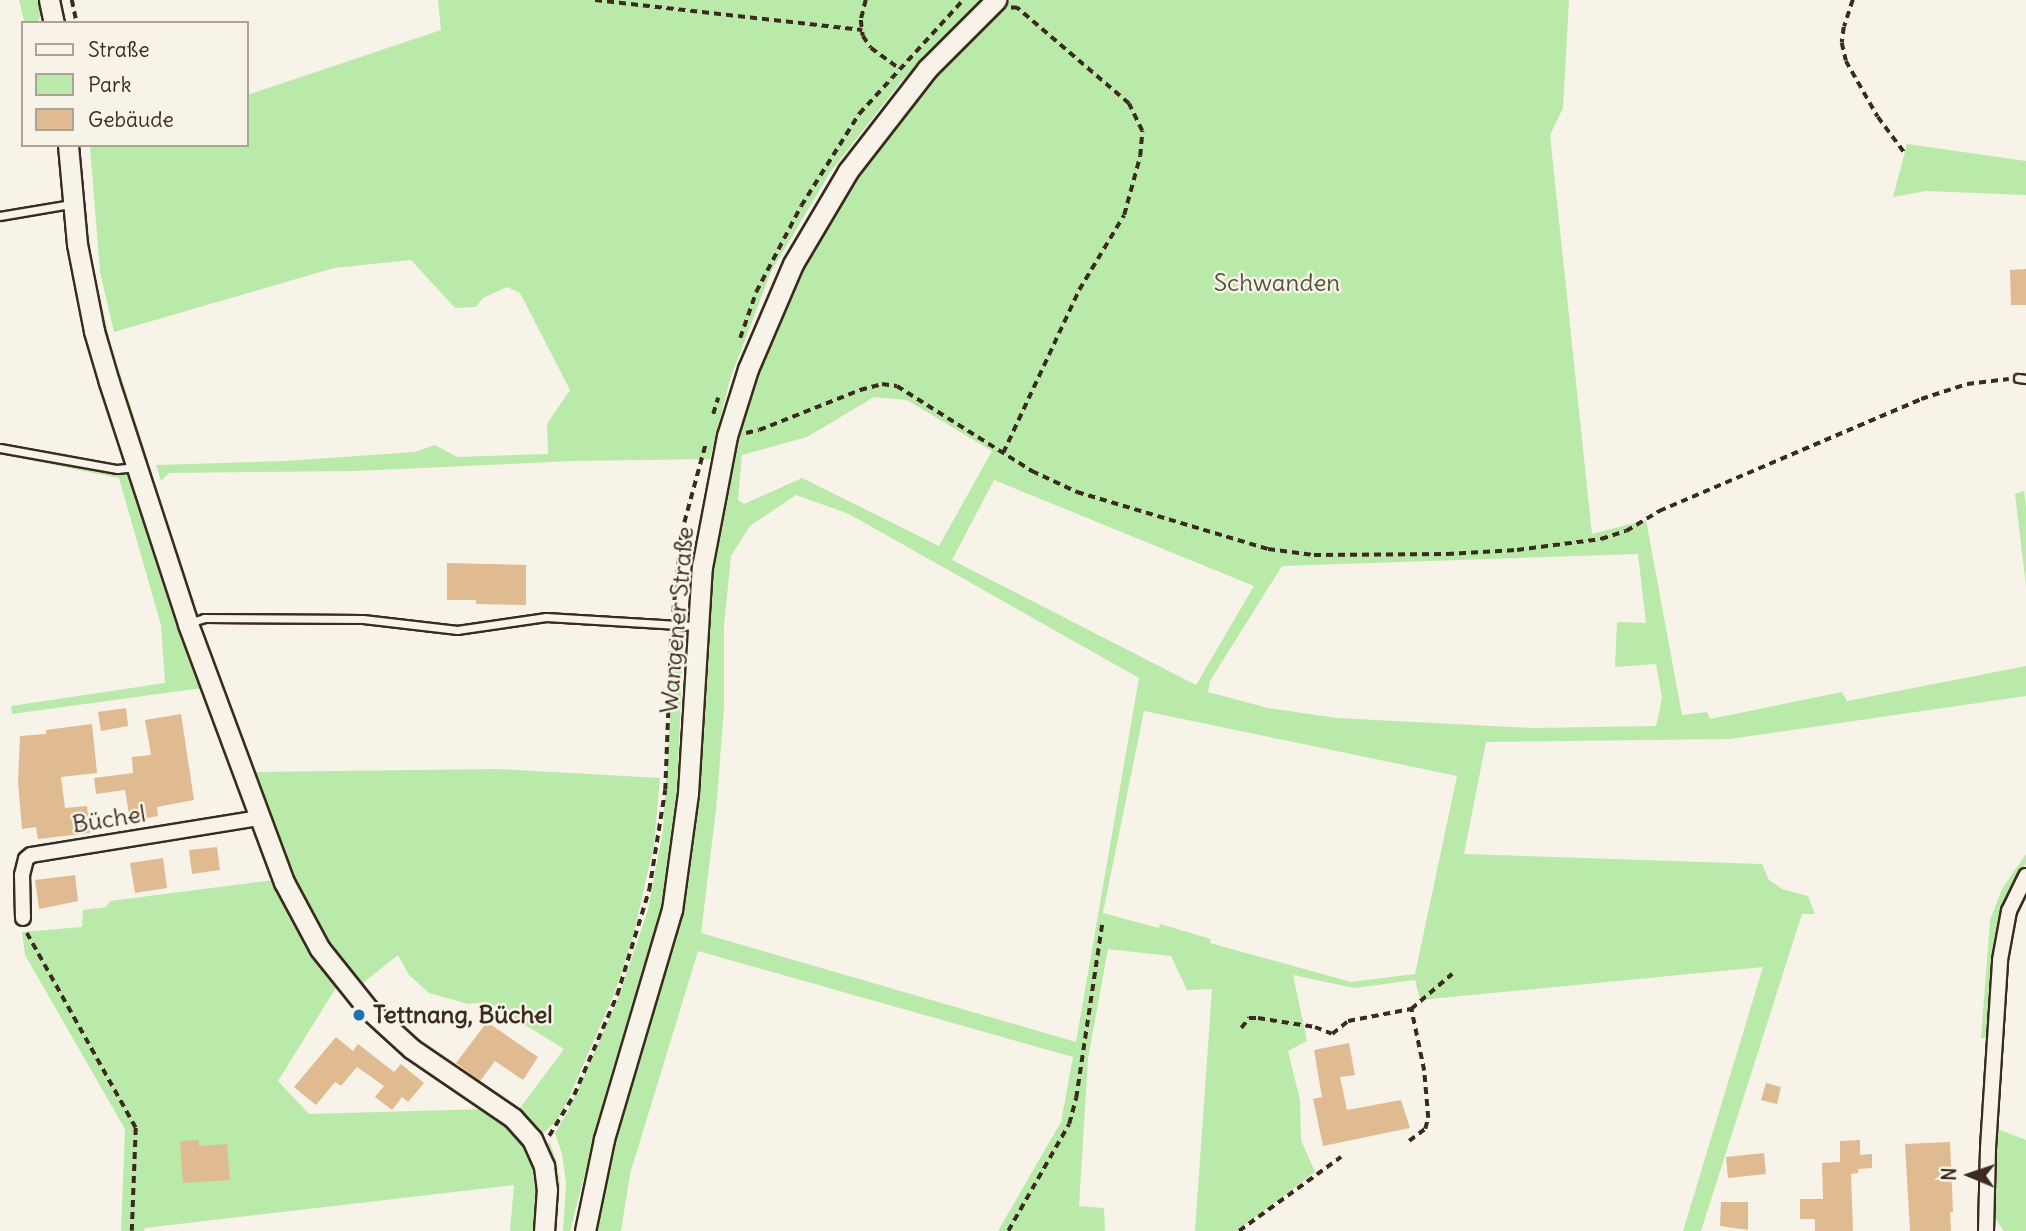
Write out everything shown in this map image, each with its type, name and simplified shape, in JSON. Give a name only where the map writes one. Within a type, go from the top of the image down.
[{"type":"main road","points":[[49,0],[54,21]]},
{"type":"main road","name":"Wangener Straße","points":[[585,1231],[604,1139],[672,910],[688,793],[697,626],[708,522],[727,436],[748,369],[771,311],[819,217],[848,171],[927,69],[996,0]]},
{"type":"main road","points":[[68,147],[77,244],[94,331],[188,624],[259,818],[308,930],[353,992],[412,1049],[513,1118],[536,1146],[547,1189],[544,1231]]},
{"type":"street","name":"Büchel","points":[[23,918],[22,875],[26,859],[31,855],[259,818]]},
{"type":"street","points":[[1986,1231],[1988,1148],[2000,960],[2009,911],[2026,876]]},
{"type":"lane","points":[[0,216],[72,204]]},
{"type":"lane","points":[[0,449],[117,469],[136,467]]},
{"type":"lane","points":[[188,624],[204,618],[363,619],[457,630],[546,617],[697,626]]},
{"type":"path","points":[[72,0],[77,21]]},
{"type":"path","points":[[594,0],[862,30]]},
{"type":"path","points":[[866,0],[862,30],[871,48],[899,68]]},
{"type":"path","points":[[1853,0],[1842,43],[1846,61],[1878,117],[1904,152]]},
{"type":"path","points":[[1003,453],[1079,290],[1124,215],[1140,156],[1142,131],[1129,104],[1017,8]]},
{"type":"path","points":[[727,436],[759,430],[882,384],[897,386],[1003,453],[1077,492],[1268,549],[1314,555],[1447,554],[1517,550],[1601,539],[1626,531],[1658,511],[1921,399],[1967,384],[2022,378]]},
{"type":"path","points":[[536,1146],[557,1127],[574,1095],[617,995],[641,924],[657,849],[665,790],[671,625]]},
{"type":"path","points":[[23,918],[27,936],[136,1128],[132,1231]]},
{"type":"path","points":[[1008,1231],[1069,1124],[1076,1098],[1102,925]]},
{"type":"path","points":[[1241,1028],[1249,1018],[1258,1018],[1315,1027],[1332,1034],[1348,1021],[1411,1009],[1452,974]]},
{"type":"path","points":[[1409,1141],[1426,1129],[1428,1118],[1424,1071],[1411,1009]]},
{"type":"path","points":[[1239,1231],[1341,1157]]},
{"type":"green space","points":[[19,0],[40,0],[44,14],[39,21],[24,21]]},
{"type":"green space","points":[[438,0],[982,0],[900,83],[829,174],[771,272],[730,379],[710,459],[573,461],[355,471],[169,473],[161,481],[156,465],[285,461],[415,452],[435,445],[457,457],[548,454],[547,424],[570,390],[520,293],[507,287],[483,298],[476,307],[455,308],[411,260],[334,268],[114,332],[100,272],[90,147],[248,147],[248,95],[441,30]]},
{"type":"green space","name":"Schwanden","points":[[1010,0],[1569,0],[1563,108],[1550,135],[1592,534],[1646,520],[1682,715],[1707,712],[1710,719],[1842,692],[1847,701],[2026,666],[2026,696],[1730,739],[1486,742],[1464,854],[1762,864],[1769,880],[1782,889],[1808,896],[1815,914],[1802,914],[1701,1231],[1683,1231],[1763,967],[1420,1000],[1415,980],[1354,988],[1293,975],[1307,1041],[1288,1051],[1300,1100],[1301,1140],[1315,1172],[1237,1231],[1195,1231],[1212,989],[1187,990],[1171,956],[1108,949],[1088,1059],[1079,1206],[1104,1208],[1105,1231],[998,1231],[1061,1122],[1073,1057],[698,951],[630,1174],[621,1231],[597,1231],[618,1125],[677,929],[694,837],[705,632],[713,551],[740,425],[789,294],[826,224],[869,157],[909,104]],"holes":[[[874,397],[907,400],[992,451],[939,546],[802,478],[744,504],[738,500],[742,455],[807,437]],[[994,480],[1254,586],[1196,685],[952,560]],[[796,495],[849,514],[1139,678],[1076,1042],[701,933],[716,810],[724,709],[724,626],[731,556],[750,526]],[[1638,554],[1646,623],[1617,622],[1615,667],[1656,664],[1662,698],[1656,726],[1533,728],[1337,718],[1268,708],[1208,692],[1210,681],[1282,566]],[[1144,711],[1457,776],[1415,974],[1351,982],[1210,943],[1211,939],[1160,924],[1159,928],[1103,913]]]},
{"type":"green space","points":[[1907,144],[2026,161],[2026,195],[1926,191],[1893,197]]},
{"type":"green space","points":[[82,203],[86,205],[92,263],[111,345],[148,460],[142,462],[100,320],[88,264]]},
{"type":"green space","points":[[0,448],[129,469],[202,688],[12,714],[11,706],[165,683],[161,625],[119,478],[0,454]]},
{"type":"green space","points":[[150,468],[194,602],[190,604],[146,471]]},
{"type":"green space","points":[[2024,491],[2026,507],[2026,586],[2015,494]]},
{"type":"green space","points":[[675,632],[684,632],[676,810],[662,905],[607,1088],[570,1231],[563,1231],[566,1183],[562,1154],[555,1133],[568,1111],[616,1004],[648,910],[663,830]]},
{"type":"green space","points":[[497,769],[660,778],[654,845],[633,937],[615,992],[567,1102],[556,1122],[542,1134],[517,1112],[564,1049],[488,1002],[468,1004],[429,993],[409,975],[398,955],[358,987],[325,941],[286,867],[251,772]]},
{"type":"green space","points":[[2026,854],[2026,863],[2005,904],[1996,935],[1986,1038],[1981,1038],[1990,920],[2002,889]]},
{"type":"green space","points":[[274,880],[307,946],[337,986],[278,1081],[309,1114],[486,1109],[502,1119],[527,1147],[536,1182],[535,1231],[510,1231],[514,1185],[145,1228],[144,1231],[121,1231],[125,1129],[25,955],[22,932],[82,927],[83,910],[106,907],[110,901]]},
{"type":"green space","points":[[1995,1128],[2026,1140],[2026,1231],[2004,1231],[1997,1221],[1993,1204]]},
{"type":"green space","points":[[546,1143],[550,1143],[557,1163],[560,1184],[557,1231],[552,1231],[555,1179]]},
{"type":"building","points":[[2026,269],[2026,305],[2011,305],[2010,270]]},
{"type":"building","points":[[447,563],[526,565],[526,605],[476,604],[476,600],[447,600]]},
{"type":"building","points":[[126,708],[128,726],[101,731],[98,712]]},
{"type":"building","points":[[181,714],[194,800],[157,807],[158,816],[130,821],[125,790],[96,794],[94,778],[133,773],[132,757],[151,755],[145,720]]},
{"type":"building","points":[[92,724],[97,773],[61,777],[65,808],[87,806],[90,833],[38,839],[36,827],[22,829],[18,782],[20,736],[46,734],[46,730]]},
{"type":"building","points":[[217,847],[220,870],[192,874],[189,850]]},
{"type":"building","points":[[163,858],[167,888],[135,893],[130,863]]},
{"type":"building","points":[[75,875],[78,901],[39,909],[35,880]]},
{"type":"building","points":[[487,1022],[538,1057],[523,1080],[495,1061],[480,1081],[456,1063]]},
{"type":"building","points":[[336,1037],[353,1051],[358,1044],[394,1072],[401,1064],[424,1083],[408,1102],[402,1097],[392,1110],[375,1097],[384,1086],[357,1067],[341,1086],[335,1082],[316,1105],[294,1087]]},
{"type":"building","points":[[1349,1043],[1355,1075],[1340,1077],[1347,1110],[1401,1100],[1410,1128],[1323,1146],[1313,1099],[1322,1097],[1314,1050]]},
{"type":"building","points":[[1766,1083],[1781,1087],[1777,1104],[1761,1100]]},
{"type":"building","points":[[199,1140],[199,1146],[227,1144],[230,1180],[183,1183],[180,1141]]},
{"type":"building","points":[[1860,1140],[1860,1155],[1872,1154],[1872,1168],[1858,1169],[1858,1173],[1851,1174],[1853,1231],[1815,1231],[1815,1219],[1800,1219],[1800,1199],[1823,1199],[1822,1163],[1840,1162],[1840,1141]]},
{"type":"building","points":[[1950,1142],[1953,1212],[1950,1212],[1951,1231],[1910,1231],[1905,1144]]},
{"type":"building","points":[[1764,1153],[1766,1174],[1728,1178],[1726,1157]]},
{"type":"building","points":[[1721,1202],[1748,1202],[1748,1230],[1720,1226]]},
{"type":"place","name":"Tettnang, Büchel","points":[[359,1015]]}]
